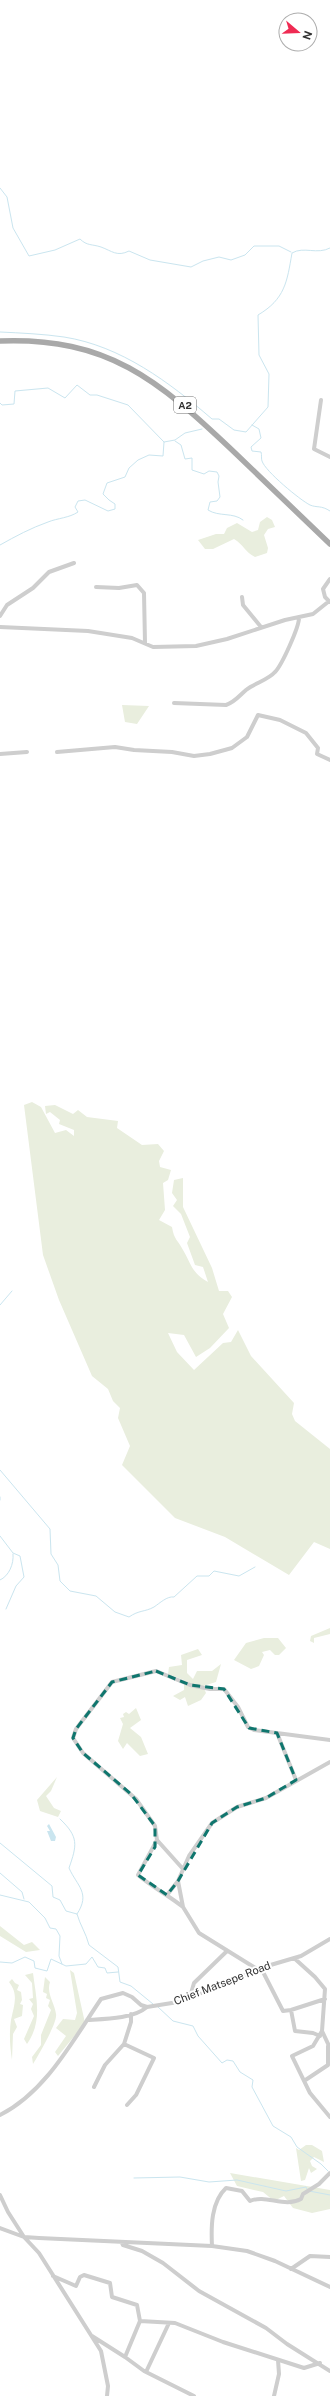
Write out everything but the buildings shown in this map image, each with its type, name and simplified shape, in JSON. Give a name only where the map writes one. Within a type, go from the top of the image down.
[{"type":"main road","name":"A2","points":[[0,341],[47,342],[94,352],[155,382],[187,407],[330,544]]},
{"type":"street","points":[[321,400],[314,449],[330,457]]},
{"type":"street","points":[[0,616],[7,605],[33,588],[49,572],[74,563]]},
{"type":"street","points":[[0,627],[88,631],[132,638],[153,647],[196,646],[227,639],[261,627],[313,614],[329,602],[323,589],[330,579]]},
{"type":"street","points":[[96,587],[119,588],[137,585],[144,593],[145,644]]},
{"type":"street","points":[[242,597],[243,605],[261,627]]},
{"type":"street","points":[[174,703],[226,705],[233,702],[247,690],[275,672],[289,647],[299,623],[298,618]]},
{"type":"street","points":[[57,752],[115,747],[134,750],[172,752],[194,756],[210,754],[232,748],[246,737],[258,715],[292,724],[306,733],[318,748],[317,754],[330,760]]},
{"type":"street","points":[[0,754],[26,752]]},
{"type":"street","points":[[183,1869],[157,1840],[155,1826],[136,1799],[83,1752],[73,1738],[76,1729],[112,1682],[156,1671],[190,1685],[210,1689],[224,1689],[238,1707],[250,1728],[330,1741]]},
{"type":"street","points":[[276,1733],[296,1780]]},
{"type":"street","points":[[167,1895],[178,1881],[189,1856],[212,1822],[237,1807],[266,1798],[330,1762]]},
{"type":"street","points":[[157,1840],[138,1874],[149,1885],[167,1895],[183,1907]]},
{"type":"street","points":[[178,1881],[183,1907],[199,1933],[220,1944],[226,1952],[259,1968],[283,2011],[291,2010],[325,1999]]},
{"type":"street","name":"Chief Matsepe Road","points":[[87,2020],[131,2014],[147,2007],[178,2002],[228,1983],[259,1968],[294,1958],[330,1939]]},
{"type":"street","points":[[190,1997],[194,1983],[226,1952]]},
{"type":"street","points":[[294,1958],[315,1977],[325,1989],[325,1999],[321,2034],[308,2050],[292,2056],[310,2093],[330,2117]]},
{"type":"street","points":[[0,2115],[9,2110],[36,2088],[101,1999],[111,1995],[123,1993],[132,1997],[141,2005],[147,2007]]},
{"type":"street","points":[[291,2010],[295,2031],[321,2034]]},
{"type":"street","points":[[94,2088],[105,2065],[124,2044],[131,2022],[131,2014]]},
{"type":"street","points":[[304,2081],[329,2066],[329,2047],[321,2034]]},
{"type":"street","points":[[124,2044],[154,2058],[136,2095],[127,2105]]},
{"type":"street","points":[[212,2246],[211,2224],[221,2193],[226,2188],[242,2191],[250,2201],[256,2198],[287,2203],[301,2198],[303,2194],[319,2184],[330,2173]]},
{"type":"street","points":[[0,2194],[8,2212],[24,2236],[39,2253],[101,2351],[108,2386],[108,2396]]},
{"type":"street","points":[[0,2228],[24,2236],[122,2243],[212,2246],[247,2251],[330,2287]]},
{"type":"street","points":[[122,2243],[123,2245],[142,2251],[163,2263],[199,2290],[266,2328],[287,2344],[320,2363],[330,2371]]},
{"type":"street","points":[[291,2269],[310,2256],[330,2257]]},
{"type":"street","points":[[53,2276],[76,2286],[80,2277],[84,2275],[110,2283],[112,2297],[137,2305],[140,2320],[125,2357]]},
{"type":"street","points":[[140,2320],[169,2323],[304,2368],[320,2363]]},
{"type":"street","points":[[146,2372],[169,2323]]},
{"type":"street","points":[[91,2335],[146,2372],[194,2396]]},
{"type":"street","points":[[274,2396],[279,2374],[278,2360]]},
{"type":"highlighted area","points":[[156,1671],[190,1685],[224,1689],[249,1728],[277,1733],[296,1780],[266,1798],[237,1807],[212,1823],[178,1881],[167,1895],[138,1875],[155,1847],[155,1826],[131,1794],[83,1753],[73,1738],[76,1729],[112,1682]]},
{"type":"green space","points":[[267,517],[272,520],[275,527],[268,529],[264,535],[268,548],[267,553],[255,557],[234,539],[213,549],[205,549],[198,540],[216,534],[224,534],[227,528],[237,523],[252,532],[258,530],[260,522]]},
{"type":"green space","points":[[122,705],[149,706],[137,724],[125,722]]},
{"type":"green space","points":[[32,1102],[41,1107],[55,1133],[66,1130],[74,1136],[74,1130],[59,1124],[60,1120],[50,1112],[46,1114],[45,1106],[55,1105],[73,1114],[78,1110],[87,1117],[118,1121],[117,1128],[142,1145],[158,1144],[164,1151],[159,1161],[160,1167],[171,1170],[168,1180],[163,1183],[165,1210],[159,1220],[172,1227],[175,1237],[192,1268],[198,1275],[208,1282],[203,1267],[195,1265],[187,1243],[190,1237],[181,1214],[173,1206],[177,1200],[172,1193],[174,1180],[183,1178],[183,1207],[212,1268],[219,1291],[228,1291],[232,1297],[223,1314],[229,1328],[210,1348],[196,1357],[184,1335],[168,1333],[177,1352],[194,1370],[223,1343],[231,1342],[238,1330],[251,1356],[294,1403],[292,1414],[295,1421],[330,1449],[330,1549],[314,1542],[289,1575],[225,1537],[175,1518],[122,1465],[130,1446],[118,1418],[120,1408],[113,1401],[108,1389],[92,1376],[59,1300],[43,1255],[24,1105]]},
{"type":"green space","points":[[330,1628],[330,1634],[314,1638],[314,1643],[310,1641],[311,1636]]},
{"type":"green space","points":[[264,1638],[278,1638],[286,1648],[279,1655],[275,1655],[270,1650],[262,1652],[264,1655],[259,1666],[251,1669],[234,1660],[246,1643]]},
{"type":"green space","points":[[198,1649],[202,1655],[187,1660],[187,1673],[193,1679],[197,1671],[212,1671],[221,1664],[216,1682],[203,1686],[206,1693],[201,1700],[188,1706],[185,1697],[180,1700],[173,1696],[184,1690],[184,1680],[168,1674],[169,1667],[182,1665],[181,1655]]},
{"type":"green space","points":[[136,1708],[141,1720],[130,1728],[141,1737],[148,1754],[140,1756],[127,1743],[123,1749],[118,1741],[123,1724],[120,1718],[124,1717],[123,1714],[126,1712],[129,1714]]},
{"type":"green space","points":[[57,1777],[51,1791],[46,1796],[54,1808],[61,1811],[58,1817],[40,1811],[37,1800]]},
{"type":"green space","points":[[0,1926],[24,1945],[32,1942],[40,1950],[26,1952],[0,1936]]},
{"type":"green space","points":[[70,1970],[74,1973],[85,2023],[58,2056],[55,2052],[66,2036],[56,2028],[63,2019],[75,2020],[77,2013]]},
{"type":"green space","points":[[33,1973],[37,2000],[37,2018],[32,2035],[27,2044],[24,2039],[34,2016],[31,2009],[33,2004],[29,1999],[33,1998],[32,1983],[25,1975]]},
{"type":"green space","points":[[45,1977],[50,1982],[49,1990],[56,2018],[47,2039],[33,2064],[32,2057],[41,2045],[41,2035],[51,2010],[48,2006],[50,2000],[46,1998],[47,1994],[43,1992]]},
{"type":"green space","points":[[12,1979],[19,1985],[17,1990],[21,1992],[22,2000],[20,2004],[23,2005],[22,2016],[14,2019],[17,2027],[13,2034],[12,2060],[10,2030],[15,1996],[9,1982]]},
{"type":"green space","points":[[306,2145],[312,2145],[322,2151],[324,2162],[314,2157],[310,2161],[312,2166],[317,2169],[311,2173],[309,2168],[305,2180],[301,2181],[296,2148],[299,2150]]},
{"type":"green space","points":[[230,2173],[330,2190],[330,2209],[312,2213],[293,2208],[284,2196],[274,2201],[263,2192],[237,2186]]},
{"type":"water","points":[[49,1824],[56,1837],[55,1841],[51,1841],[47,1831],[50,1831],[47,1826]]},
{"type":"waterway","points":[[0,188],[7,197],[13,228],[29,256],[55,250],[80,239],[87,244],[101,247],[115,253],[125,253],[129,251],[150,260],[191,267],[203,261],[219,257],[231,260],[245,255],[254,246],[279,246],[291,252]]},
{"type":"waterway","points":[[0,332],[64,337],[105,348],[125,357],[161,379],[212,419],[219,419],[234,430],[246,432],[268,407],[269,374],[259,355],[258,315],[274,303],[283,289],[292,253],[301,250],[320,251],[330,248]]},
{"type":"waterway","points":[[0,403],[2,405],[14,404],[15,391],[48,388],[65,398],[77,385],[90,395],[97,395],[128,405],[164,442]]},
{"type":"waterway","points":[[252,425],[259,429],[261,438],[251,447],[252,451],[261,452],[262,461],[269,471],[291,492],[305,502],[330,511]]},
{"type":"waterway","points":[[0,545],[36,527],[75,514],[78,512],[75,507],[78,501],[85,500],[108,511],[115,509],[115,504],[103,494],[107,483],[125,477],[129,468],[138,460],[149,455],[163,456],[164,442],[175,440],[185,433],[202,429]]},
{"type":"waterway","points":[[175,441],[181,445],[185,459],[192,458],[192,470],[204,474],[209,471],[217,472],[219,476],[218,482],[220,497],[217,501],[210,502],[208,510],[235,516],[243,520]]},
{"type":"waterway","points":[[0,1305],[12,1291]]},
{"type":"waterway","points":[[0,1470],[50,1529],[51,1554],[58,1565],[60,1581],[70,1591],[96,1596],[115,1612],[129,1617],[136,1613],[151,1609],[166,1599],[174,1597],[197,1576],[209,1576],[214,1571],[239,1576],[255,1567]]},
{"type":"waterway","points":[[0,1536],[13,1553],[20,1556],[24,1577],[16,1586],[6,1609]]},
{"type":"waterway","points":[[0,1580],[6,1576],[10,1569],[13,1562],[13,1554]]},
{"type":"waterway","points":[[60,1819],[71,1831],[75,1842],[74,1853],[69,1868],[83,1895],[81,1907],[77,1914]]},
{"type":"waterway","points":[[0,1843],[52,1886],[53,1897],[60,1900],[66,1911],[77,1914],[89,1945],[118,1967],[120,1982],[131,1986],[153,2004]]},
{"type":"waterway","points":[[0,1873],[22,1892],[24,1899]]},
{"type":"waterway","points":[[0,1895],[29,1902],[45,1918],[50,1928],[56,1929],[60,1936],[59,1956],[62,1964]]},
{"type":"waterway","points":[[0,1962],[12,1963],[25,1957],[34,1961],[35,1968],[47,1971],[51,1959],[66,1966],[86,1964],[92,1957],[98,1967],[105,1968],[107,1973],[118,1972]]},
{"type":"waterway","points":[[158,2007],[173,2021],[193,2026],[198,2036],[222,2063],[227,2060],[233,2061],[240,2072],[253,2080],[252,2087],[273,2126],[291,2137],[297,2147],[321,2164],[328,2171]]},
{"type":"waterway","points":[[134,2178],[180,2177],[209,2182],[237,2180],[286,2191],[306,2187],[307,2189]]},
{"type":"waterway","points":[[309,2191],[330,2195]]}]
